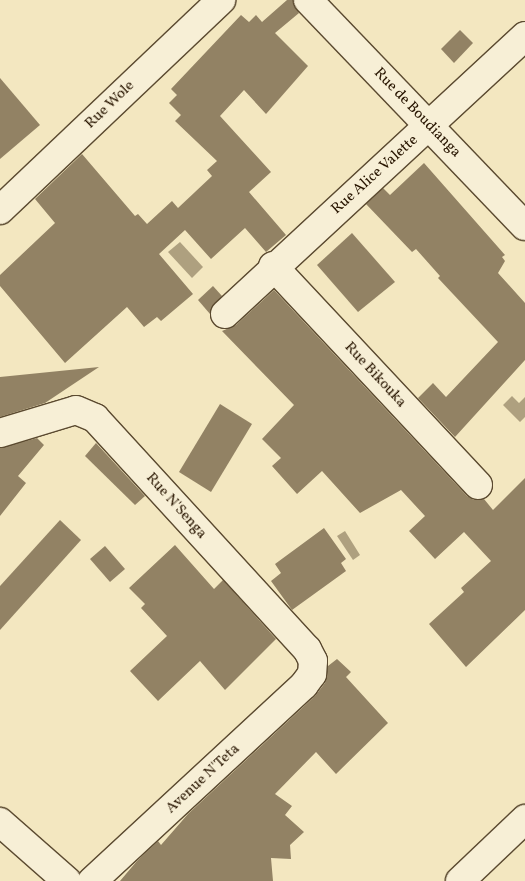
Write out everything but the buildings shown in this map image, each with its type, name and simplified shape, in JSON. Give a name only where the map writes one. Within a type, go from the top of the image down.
[{"type":"street","name":"Rue Wole","points":[[0,210],[221,0]]},
{"type":"street","name":"Rue de Boudianga","points":[[308,0],[525,226]]},
{"type":"street","name":"Rue Alice Valette","points":[[225,314],[273,266],[430,126],[525,36]]},
{"type":"street","name":"Rue Bikouka","points":[[273,266],[478,485]]},
{"type":"street","name":"Rue N'Senga","points":[[0,433],[76,410],[95,418],[307,649],[313,660],[312,674]]},
{"type":"street","name":"Avenue N'Teta","points":[[92,881],[290,698],[312,674]]},
{"type":"street","points":[[460,881],[525,819]]},
{"type":"street","points":[[0,822],[67,881]]},
{"type":"shaded area","points":[[180,242],[203,267],[192,278],[168,252]]},
{"type":"shaded area","points":[[512,396],[519,403],[525,397],[525,417],[520,422],[503,405]]},
{"type":"shaded area","points":[[345,531],[360,555],[353,560],[337,536]]}]
